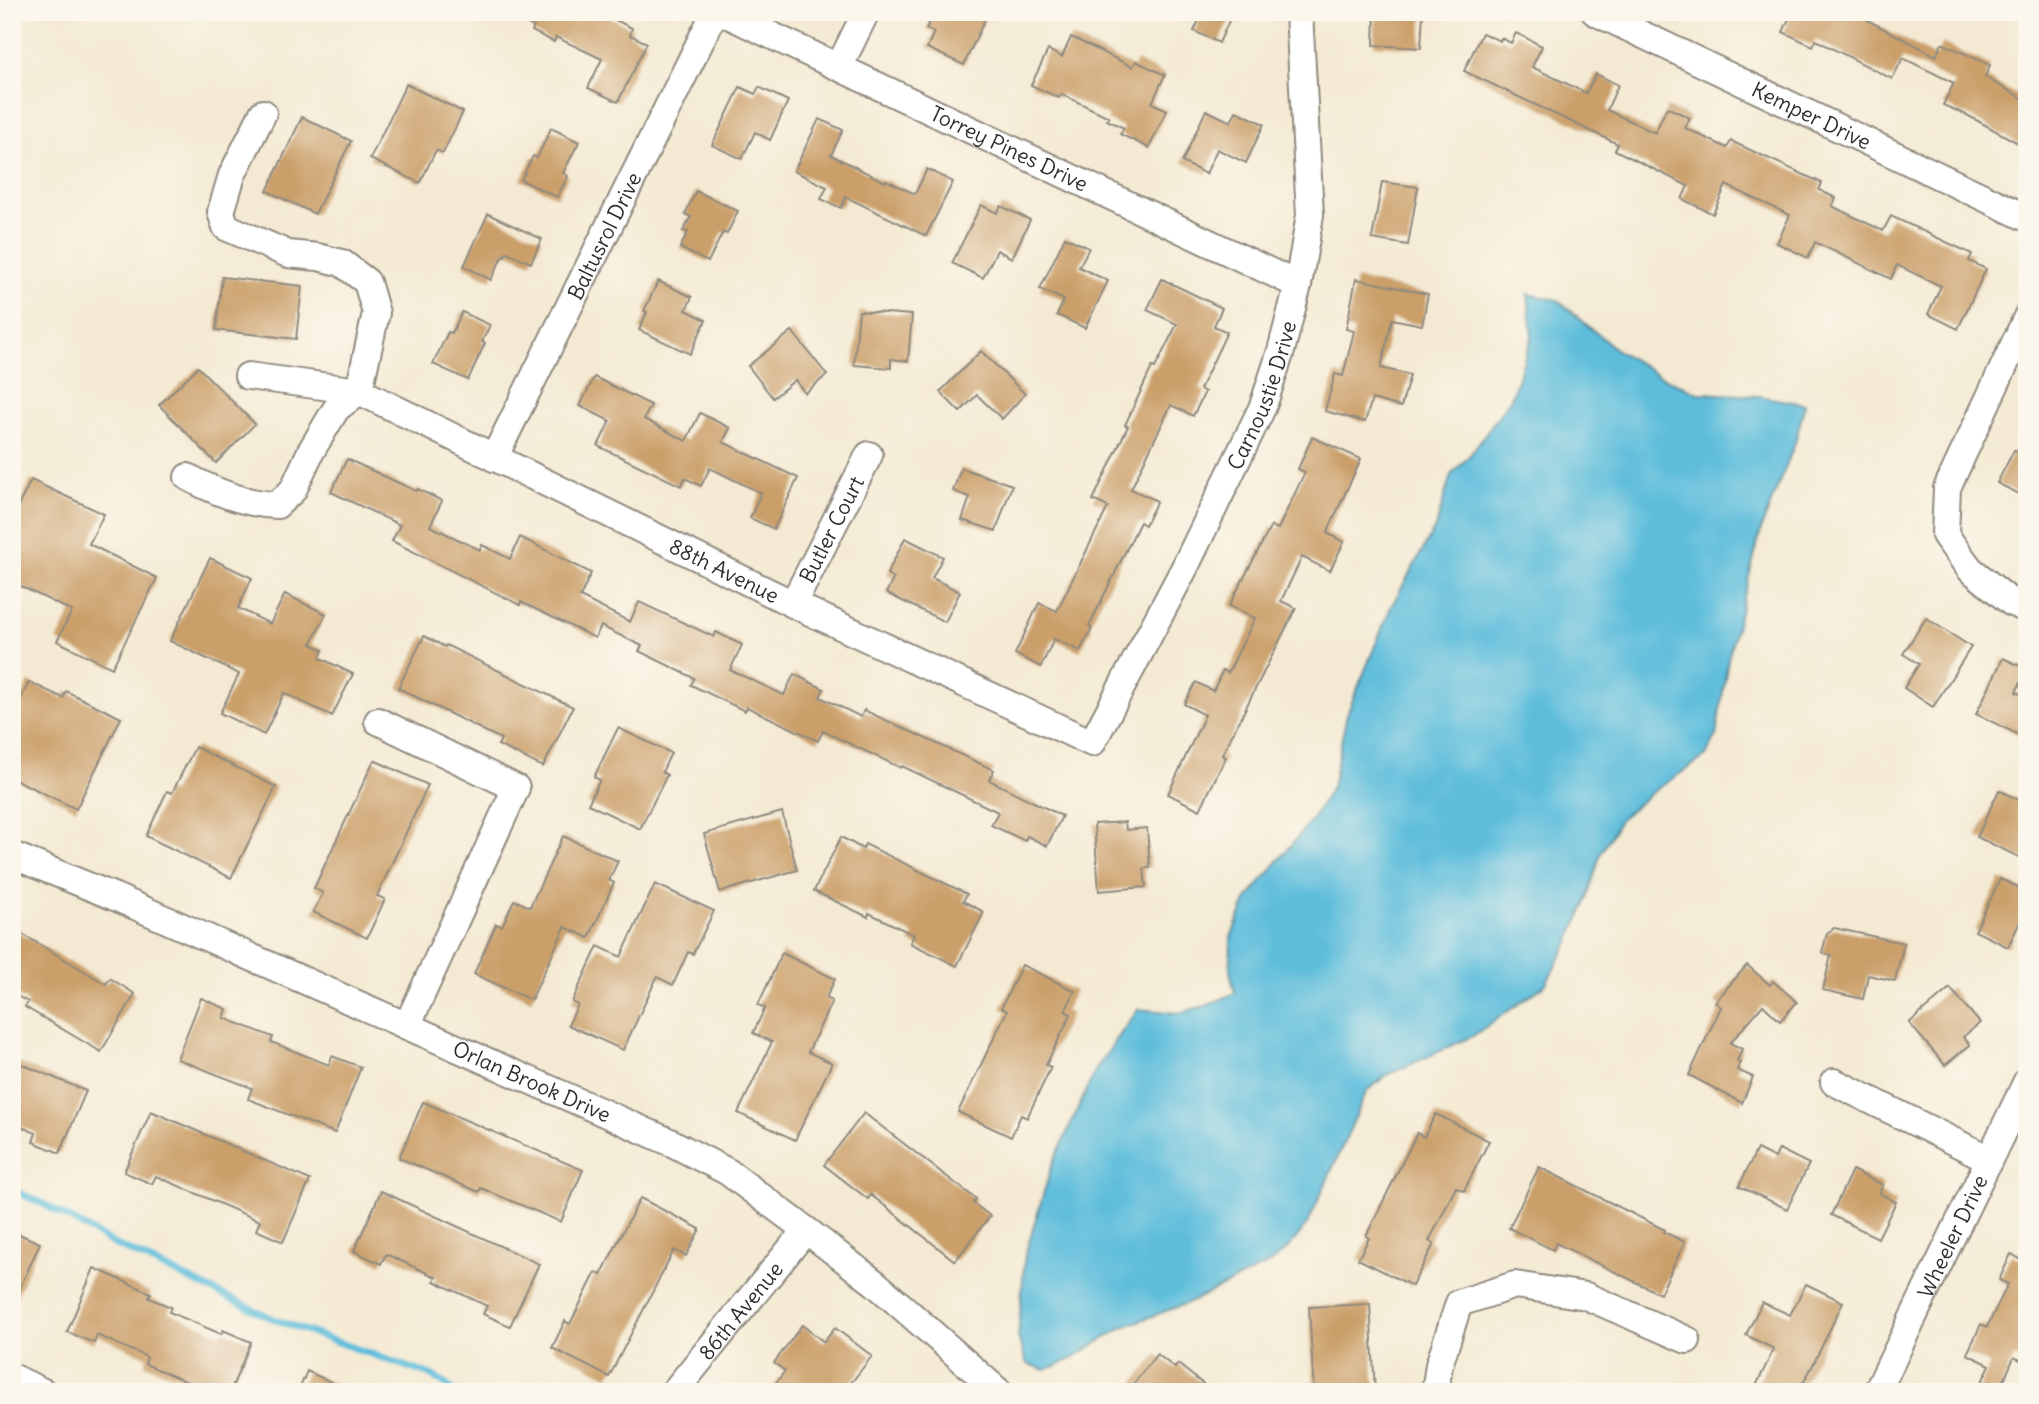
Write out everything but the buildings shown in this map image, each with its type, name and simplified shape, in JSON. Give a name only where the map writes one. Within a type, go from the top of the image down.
[{"type":"street","name":"Baltusrol Drive","points":[[494,458],[715,12]]},
{"type":"street","name":"Torrey Pines Drive","points":[[722,12],[1298,285]]},
{"type":"street","points":[[839,67],[866,12]]},
{"type":"street","name":"Carnoustie Drive","points":[[1092,743],[1184,569],[1263,406],[1281,351],[1298,285],[1310,215],[1299,12]]},
{"type":"street","name":"Kemper Drive","points":[[1595,12],[2027,218]]},
{"type":"street","points":[[188,477],[209,488],[258,504],[277,505],[293,490],[335,409],[359,391],[376,313],[367,282],[342,263],[288,254],[226,227],[221,212],[232,175],[263,113]]},
{"type":"street","points":[[2027,317],[1947,488],[1945,535],[1970,569],[2012,603],[2027,609]]},
{"type":"street","name":"88th Avenue","points":[[248,376],[359,391],[793,604],[1092,743]]},
{"type":"street","name":"Butler Court","points":[[793,604],[869,455]]},
{"type":"street","points":[[378,721],[516,788],[407,1026]]},
{"type":"street","name":"Orlan Brook Drive","points":[[12,855],[115,897],[407,1026],[694,1154],[728,1172],[875,1283],[999,1392]]},
{"type":"street","name":"Wheeler Drive","points":[[1877,1392],[2027,1081]]},
{"type":"street","points":[[1834,1082],[1989,1159]]},
{"type":"street","name":"86th Avenue","points":[[674,1392],[806,1230]]},
{"type":"street","points":[[1434,1392],[1459,1303],[1515,1285],[1586,1296],[1687,1340]]},
{"type":"street","points":[[12,1377],[43,1392]]},
{"type":"water","points":[[1528,294],[1558,300],[1615,349],[1662,377],[1699,393],[1759,396],[1805,404],[1795,443],[1762,526],[1728,659],[1716,736],[1706,756],[1654,791],[1621,818],[1601,853],[1585,905],[1570,940],[1545,985],[1473,1036],[1387,1075],[1367,1091],[1308,1223],[1290,1246],[1271,1263],[1193,1301],[1123,1327],[1068,1361],[1045,1370],[1027,1364],[1018,1337],[1025,1255],[1052,1165],[1096,1069],[1138,1009],[1178,1013],[1206,1006],[1235,993],[1230,972],[1231,937],[1247,899],[1311,821],[1332,787],[1347,714],[1391,607],[1436,526],[1451,475],[1470,455],[1511,398],[1532,337]]},
{"type":"waterway","points":[[12,1190],[42,1203],[112,1243],[276,1320],[433,1376],[456,1392]]}]
